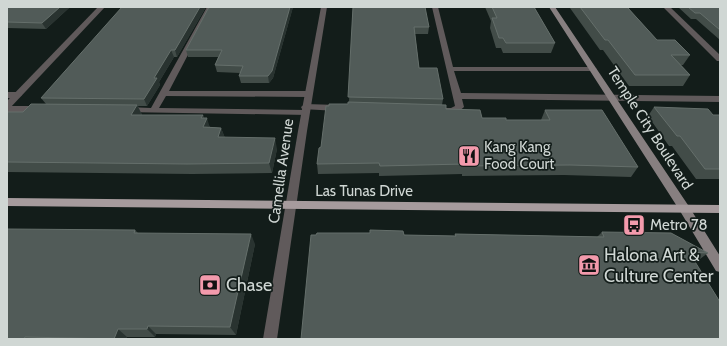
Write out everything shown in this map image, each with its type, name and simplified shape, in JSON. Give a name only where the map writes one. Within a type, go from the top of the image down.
[{"type":"main road","name":"Temple City Boulevard","points":[[552,7],[684,208],[720,267]]},
{"type":"main road","name":"Las Tunas Drive","points":[[7,202],[720,209]]},
{"type":"street","points":[[7,106],[102,7]]},
{"type":"street","points":[[154,110],[210,7]]},
{"type":"street","name":"Camellia Avenue","points":[[270,339],[292,205],[305,110],[324,7]]},
{"type":"street","points":[[435,7],[460,107],[452,111],[436,110]]},
{"type":"street","points":[[666,7],[720,59]]},
{"type":"street","points":[[450,69],[593,69]]},
{"type":"street","points":[[163,93],[308,94]]},
{"type":"street","points":[[7,94],[18,95]]},
{"type":"street","points":[[457,96],[611,96],[720,99]]},
{"type":"street","points":[[115,110],[305,110],[344,108]]},
{"type":"street","points":[[7,109],[46,110]]},
{"type":"building","points":[[7,7],[60,7],[42,23],[7,22]]},
{"type":"building","points":[[122,7],[200,7],[175,50],[171,50],[154,78],[157,78],[144,99],[41,98]]},
{"type":"building","points":[[209,7],[290,7],[272,71],[268,76],[239,76],[243,66],[215,65],[222,50],[186,50]]},
{"type":"building","points":[[353,7],[425,7],[429,27],[414,27],[419,68],[437,68],[443,99],[348,97]]},
{"type":"building","points":[[492,7],[534,7],[555,43],[506,43],[503,38],[499,38],[492,18],[497,18]]},
{"type":"building","points":[[580,7],[627,7],[657,40],[675,40],[690,55],[671,55],[690,75],[635,75],[608,40],[605,40]]},
{"type":"building","points":[[688,7],[720,7],[720,30],[700,13],[695,13]]},
{"type":"building","points":[[348,102],[446,105],[446,109],[480,110],[482,118],[506,118],[506,120],[550,120],[545,110],[602,110],[638,167],[570,165],[465,166],[464,164],[380,166],[379,163],[317,164],[319,148],[321,147],[326,106],[329,106],[329,104],[348,104]]},
{"type":"building","points":[[31,104],[137,105],[131,115],[203,115],[201,118],[207,118],[203,127],[221,128],[218,137],[275,138],[269,163],[187,164],[7,162],[7,112],[23,112]]},
{"type":"building","points":[[654,107],[708,109],[713,115],[720,115],[720,169],[705,169],[680,136],[677,136]]},
{"type":"building","points":[[7,229],[135,230],[134,233],[251,234],[230,327],[148,326],[147,329],[118,329],[114,339],[25,337],[24,339],[7,339]]},
{"type":"building","points":[[370,230],[403,231],[404,235],[456,236],[455,234],[604,237],[602,232],[671,233],[708,253],[689,252],[720,302],[720,339],[301,339],[311,235],[316,235],[317,233],[370,233]]},
{"type":"place","name":"Kang Kang Food Court","points":[[469,156]]},
{"type":"place","name":"Metro 78","points":[[634,225]]},
{"type":"place","name":"Halona Art & Culture Center","points":[[589,265]]},
{"type":"place","name":"Chase","points":[[210,285]]}]
